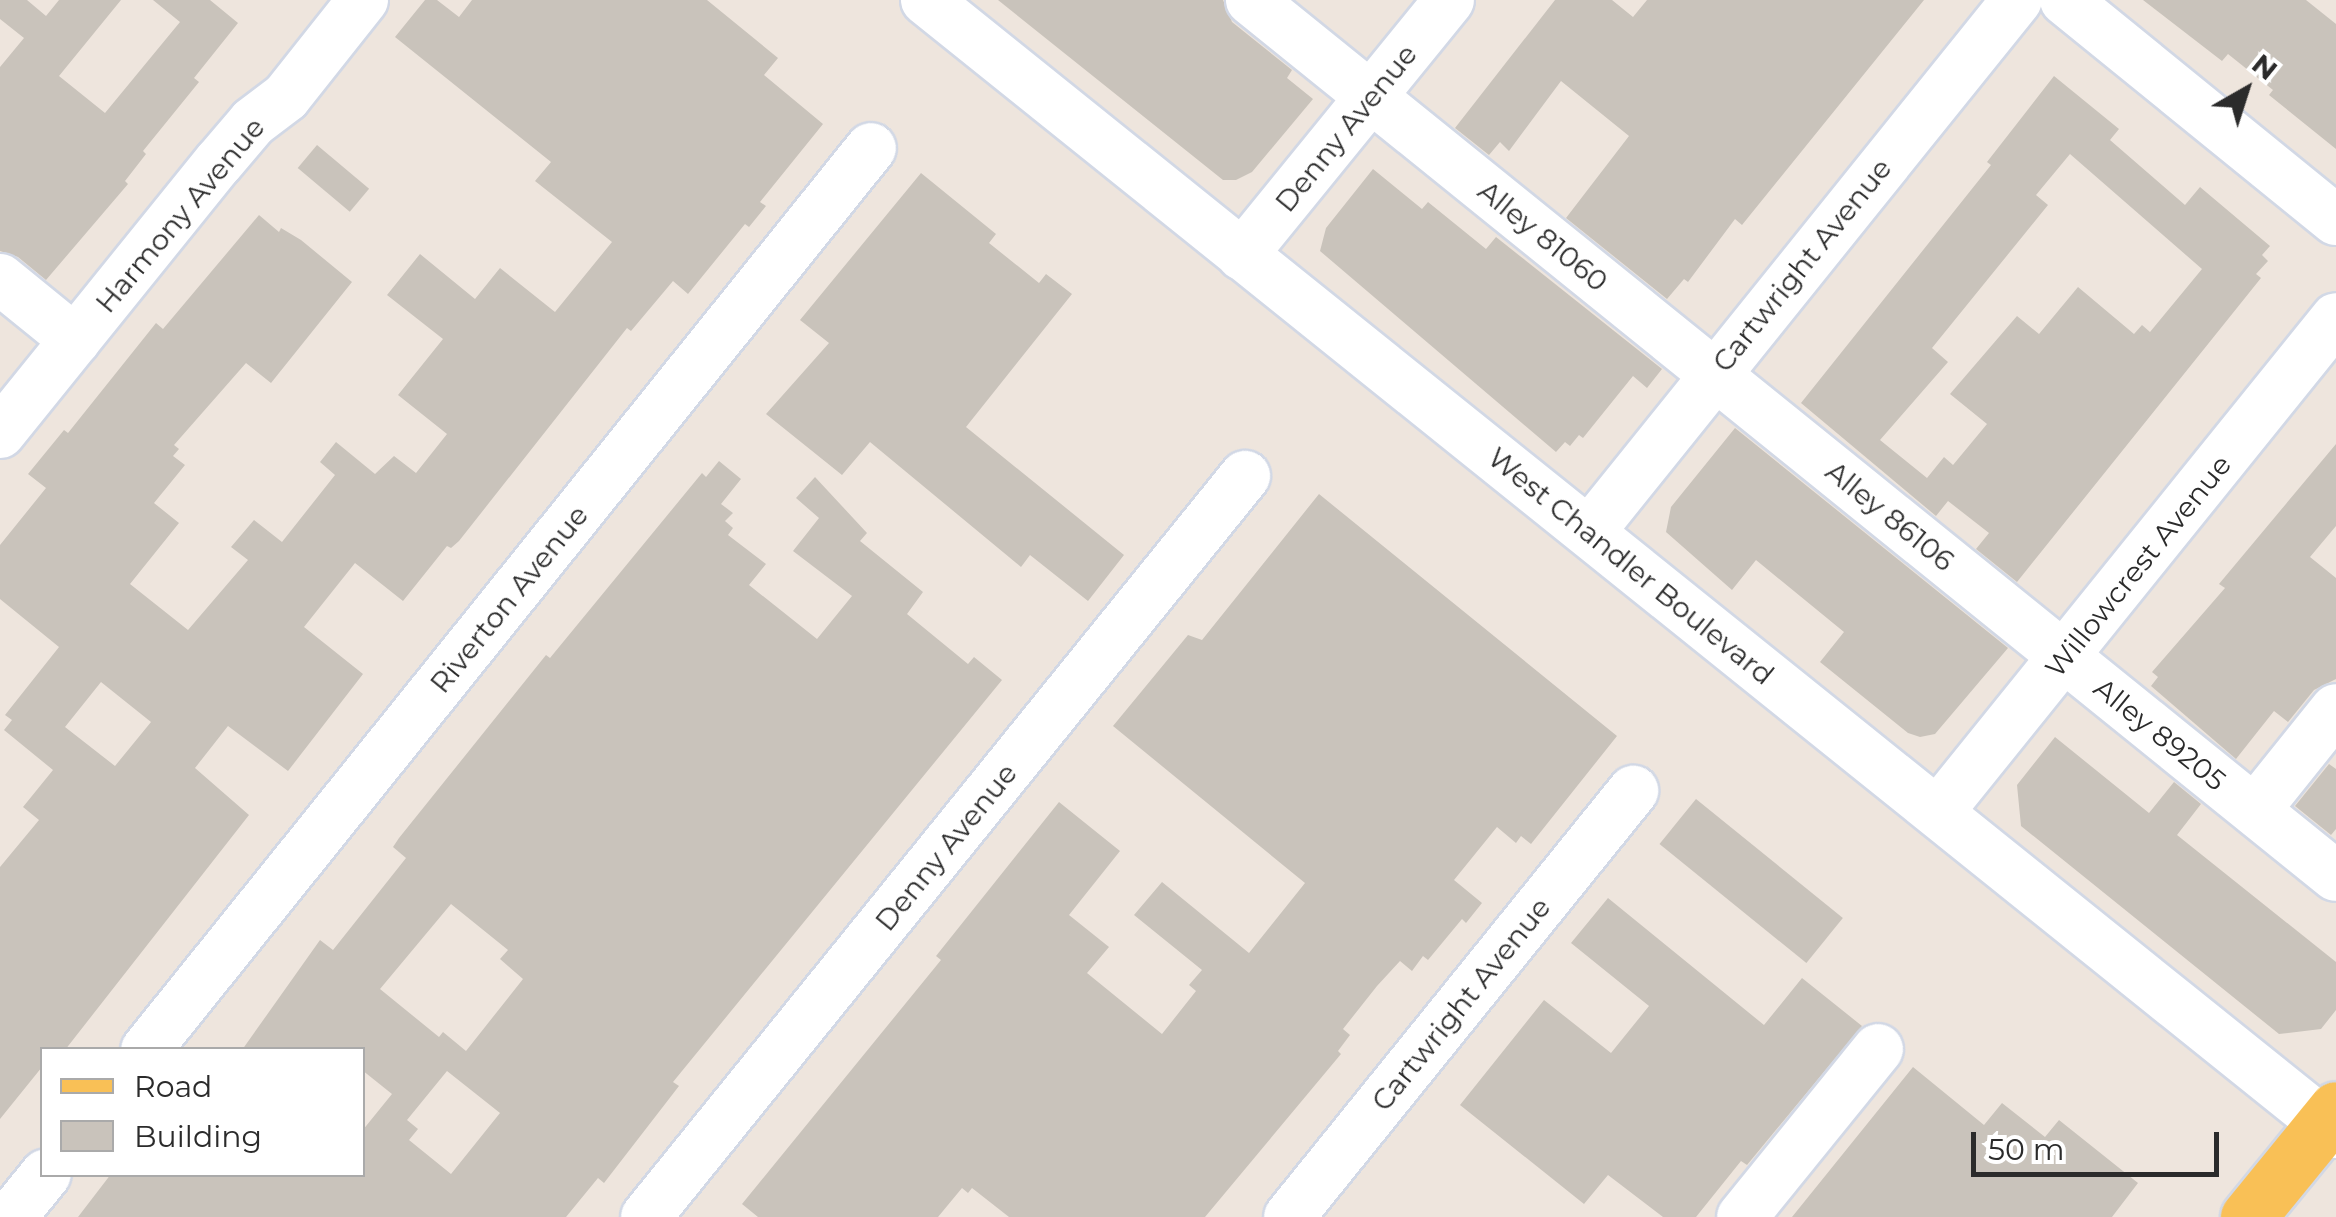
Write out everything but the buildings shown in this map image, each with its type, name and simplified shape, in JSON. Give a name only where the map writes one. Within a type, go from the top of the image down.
[{"type":"main road","points":[[2248,1217],[2332,1122]]},
{"type":"street","name":"Harmony Avenue","points":[[0,433],[219,162],[253,122],[286,97],[363,0]]},
{"type":"street","name":"West Chandler Boulevard","points":[[926,0],[1938,812],[2332,1122]]},
{"type":"street","name":"Alley 81060","points":[[1251,0],[1714,374]]},
{"type":"street","name":"Denny Avenue","points":[[1242,255],[1449,0]]},
{"type":"street","name":"Cartwright Avenue","points":[[1590,532],[2017,0]]},
{"type":"street","points":[[2065,0],[2336,220]]},
{"type":"street","name":"Riverton Avenue","points":[[148,1047],[872,148]]},
{"type":"street","points":[[0,279],[75,340]]},
{"type":"street","name":"Willowcrest Avenue","points":[[1938,812],[2066,658],[2336,318]]},
{"type":"street","name":"Alley 86106","points":[[1714,374],[2066,658]]},
{"type":"street","name":"Denny Avenue","points":[[646,1217],[1245,476]]},
{"type":"street","name":"Alley 89205","points":[[2066,658],[2336,876]]},
{"type":"street","points":[[2255,810],[2336,709]]},
{"type":"street","name":"Cartwright Avenue","points":[[1289,1217],[1632,791]]},
{"type":"street","points":[[1742,1217],[1878,1049]]},
{"type":"street","points":[[12,1217],[44,1177]]}]
